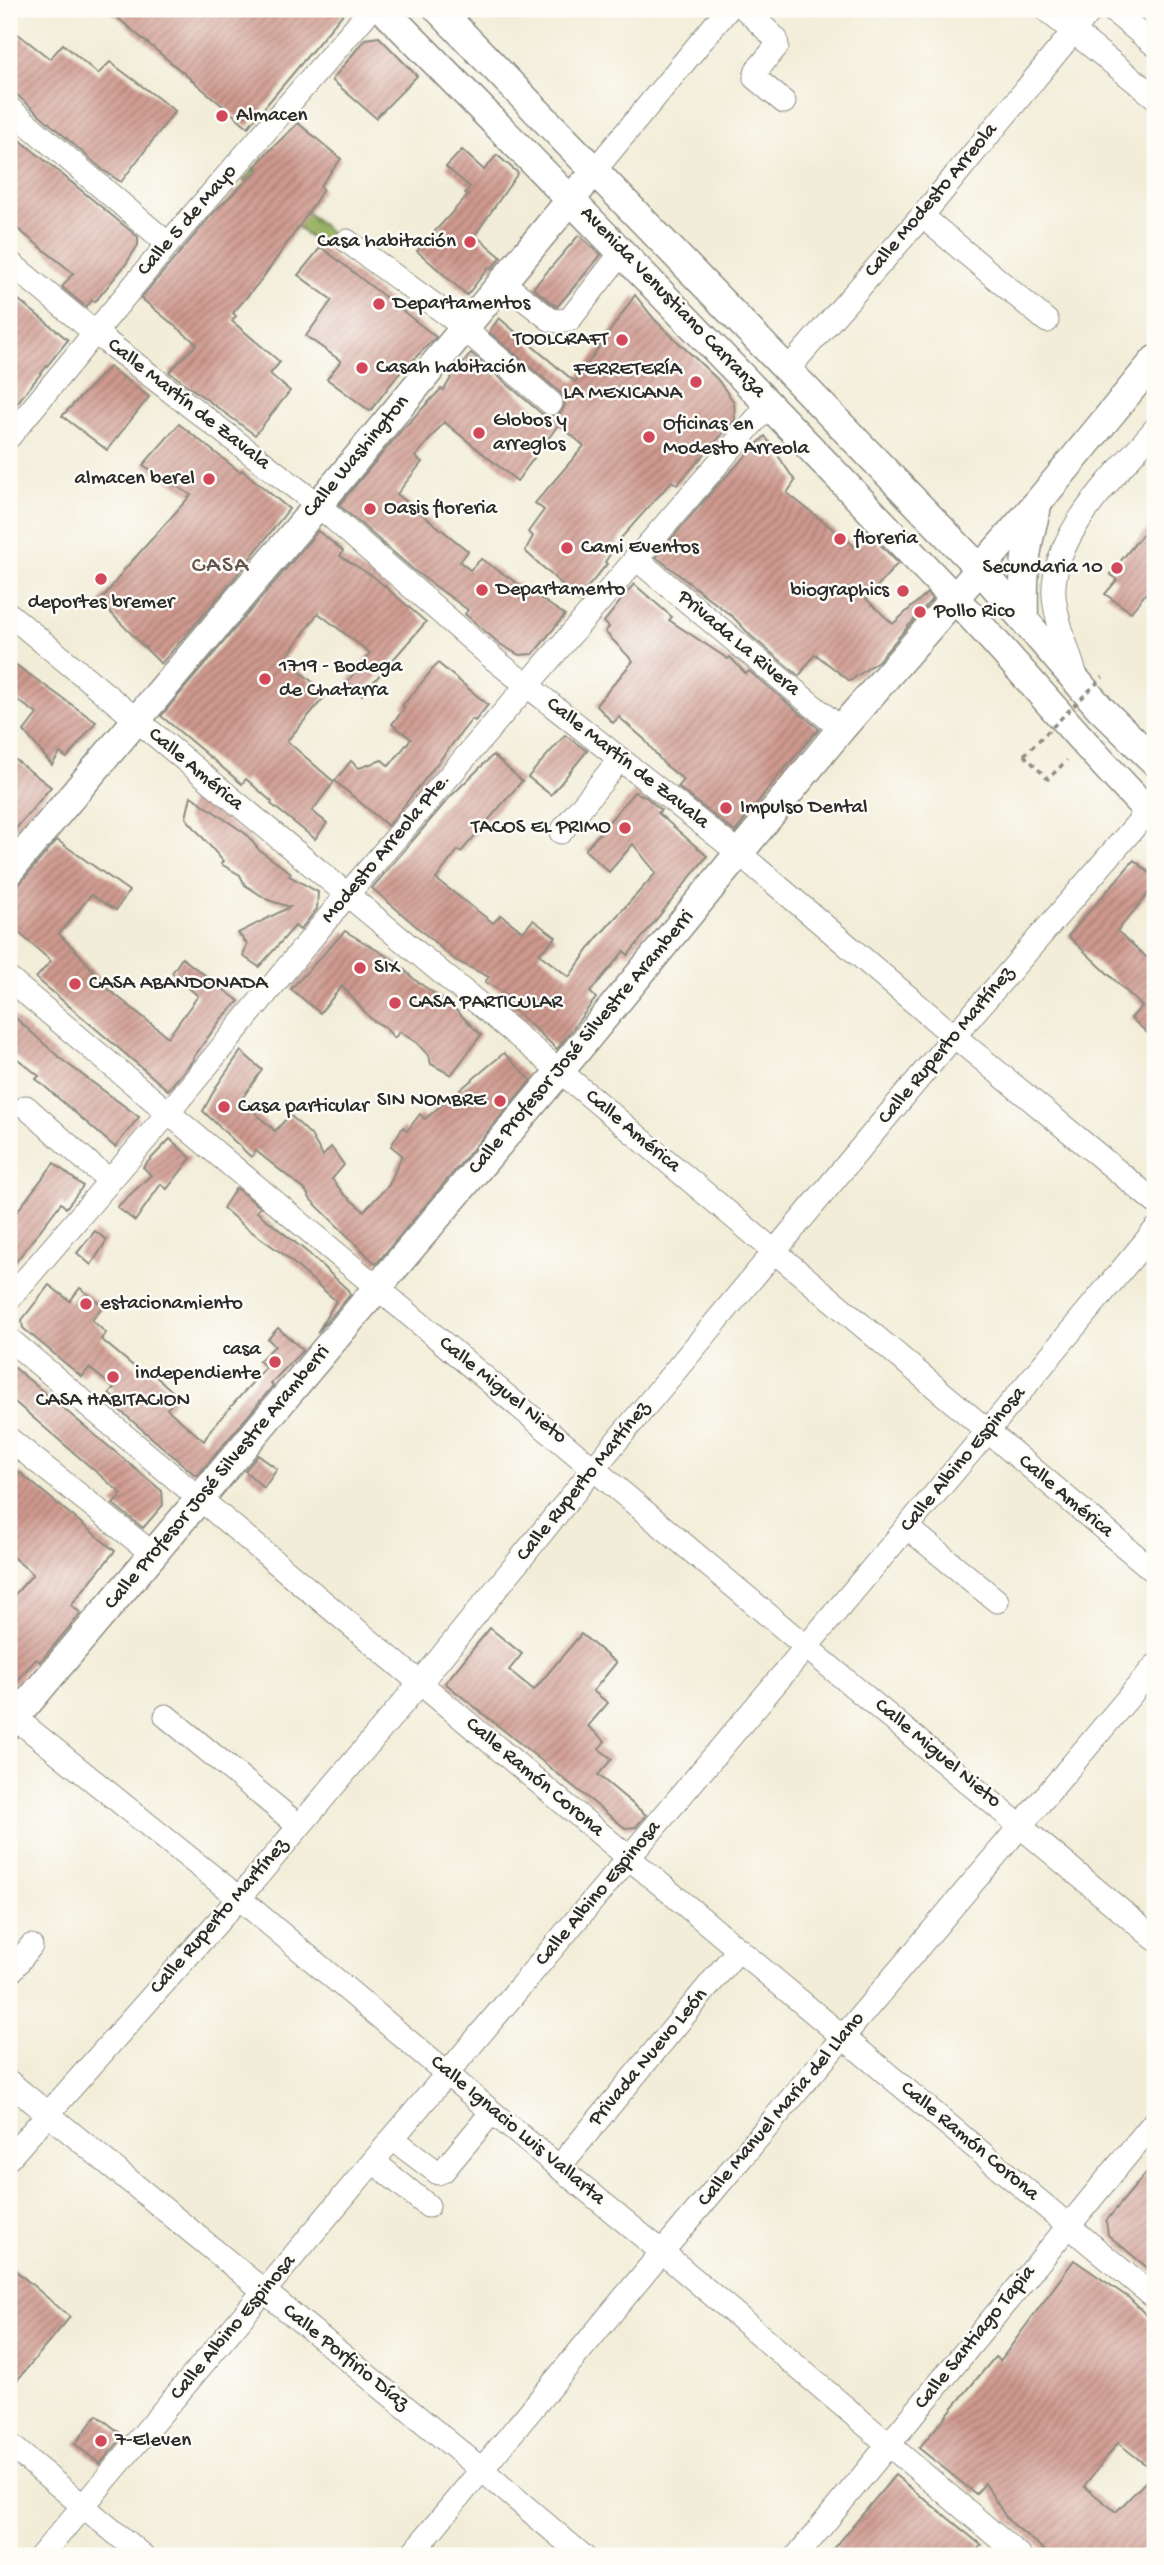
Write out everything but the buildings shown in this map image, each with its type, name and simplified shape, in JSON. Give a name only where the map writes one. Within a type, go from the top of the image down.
[{"type":"main road","name":"Avenida Venustiano Carranza","points":[[383,9],[770,403],[954,598],[1084,743],[1153,810]]},
{"type":"main road","name":"Avenida Venustiano Carranza","points":[[438,9],[980,569],[1024,620],[1091,680],[1100,708],[1155,762]]},
{"type":"main road","name":"Calle Washington","points":[[9,871],[594,171]]},
{"type":"main road","name":"Calle Profesor José Silvestre Aramberri","points":[[11,1718],[378,1289],[841,729],[1039,501],[1155,360]]},
{"type":"main road","points":[[1024,620],[1026,548],[1039,501]]},
{"type":"street","name":"Calle 5 de Mayo","points":[[9,436],[168,244],[371,9]]},
{"type":"street","name":"Calle Washington","points":[[594,171],[728,9]]},
{"type":"street","points":[[745,9],[776,39],[777,46],[757,71],[755,78],[784,102]]},
{"type":"street","points":[[1045,9],[1155,97]]},
{"type":"street","name":"Calle Modesto Arreola","points":[[788,369],[922,216],[1092,9]]},
{"type":"street","points":[[1111,9],[1155,45]]},
{"type":"street","points":[[9,108],[168,244]]},
{"type":"street","points":[[922,216],[1046,321]]},
{"type":"street","points":[[347,241],[464,328],[551,403]]},
{"type":"street","points":[[502,282],[551,320],[570,319],[622,252]]},
{"type":"street","name":"Calle Martín de Zavala","points":[[9,262],[94,332],[317,505],[495,660],[739,853],[1155,1202]]},
{"type":"street","name":"Modesto Arreola Pte.","points":[[9,1299],[346,896],[770,403]]},
{"type":"street","points":[[1091,680],[1054,598],[1055,571],[1080,518],[1155,429]]},
{"type":"street","name":"Privada La Rivera","points":[[635,558],[841,729]]},
{"type":"street","name":"Calle América","points":[[9,614],[560,1071],[1155,1572]]},
{"type":"street","points":[[561,832],[620,759]]},
{"type":"street","name":"Calle Ruperto Martínez","points":[[13,2146],[47,2113],[239,1898],[954,1036],[1153,810]]},
{"type":"street","name":"Calle Miguel Nieto","points":[[9,979],[1155,1939]]},
{"type":"street","points":[[26,1107],[110,1180]]},
{"type":"street","name":"Calle Albino Espinosa","points":[[41,2556],[1155,1230]]},
{"type":"street","name":"Calle Ramón Corona","points":[[9,1339],[1155,2298]]},
{"type":"street","points":[[9,1439],[153,1554]]},
{"type":"street","points":[[907,1527],[997,1601]]},
{"type":"street","name":"Calle Manuel Maria del Llano","points":[[410,2556],[1155,1666]]},
{"type":"street","points":[[166,1716],[299,1826]]},
{"type":"street","name":"Calle Ignacio Luis Vallarta","points":[[11,1718],[239,1898],[1020,2556]]},
{"type":"street","points":[[9,1974],[31,1946]]},
{"type":"street","name":"Privada Nuevo León","points":[[559,2167],[739,1949]]},
{"type":"street","name":"Calle Porfirio Díaz","points":[[9,2081],[583,2556]]},
{"type":"street","points":[[393,2139],[438,2173],[443,2171],[492,2112]]},
{"type":"street","name":"Calle Santiago Tapia","points":[[797,2556],[1155,2121]]},
{"type":"street","points":[[374,2162],[428,2206]]},
{"type":"street","points":[[9,2444],[143,2556]]},
{"type":"path","points":[[1084,743],[1048,779],[1024,755],[1091,680]]},
{"type":"green space","points":[[255,167],[331,233],[321,247],[243,181]]},
{"type":"place","name":"Almacen","points":[[222,116]]},
{"type":"place","name":"Casa habitación","points":[[470,242]]},
{"type":"place","name":"Departamentos","points":[[379,304]]},
{"type":"place","name":"TOOLCRAFT","points":[[622,340]]},
{"type":"place","name":"Casah habitación","points":[[362,368]]},
{"type":"place","name":"FERRETERÍA LA MEXICANA","points":[[696,382]]},
{"type":"place","name":"Globos y arreglos","points":[[479,433]]},
{"type":"place","name":"Oficinas en Modesto Arreola","points":[[649,437]]},
{"type":"place","name":"almacen berel","points":[[209,479]]},
{"type":"place","name":"Oasis floreria","points":[[370,509]]},
{"type":"place","name":"floreria","points":[[840,539]]},
{"type":"place","name":"Cami Eventos","points":[[567,548]]},
{"type":"place","name":"Secundaria 10","points":[[1117,568]]},
{"type":"place","name":"deportes bremer","points":[[101,579]]},
{"type":"place","name":"Departamento","points":[[482,590]]},
{"type":"place","name":"biographics","points":[[903,591]]},
{"type":"place","name":"Pollo Rico","points":[[920,612]]},
{"type":"place","name":"1719 - Bodega de Chatarra","points":[[265,679]]},
{"type":"place","name":"Impulso Dental","points":[[726,808]]},
{"type":"place","name":"TACOS EL PRIMO","points":[[625,828]]},
{"type":"place","name":"SIX","points":[[360,968]]},
{"type":"place","name":"CASA ABANDONADA","points":[[75,984]]},
{"type":"place","name":"CASA PARTICULAR","points":[[395,1003]]},
{"type":"place","name":"SIN NOMBRE","points":[[500,1101]]},
{"type":"place","name":"Casa particular","points":[[224,1107]]},
{"type":"place","name":"estacionamiento","points":[[86,1304]]},
{"type":"place","name":"casa independiente","points":[[275,1362]]},
{"type":"place","name":"CASA HABITACION","points":[[113,1377]]},
{"type":"place","name":"7-Eleven","points":[[101,2441]]},
{"type":"district","name":"CASA","points":[[221,566]]}]
